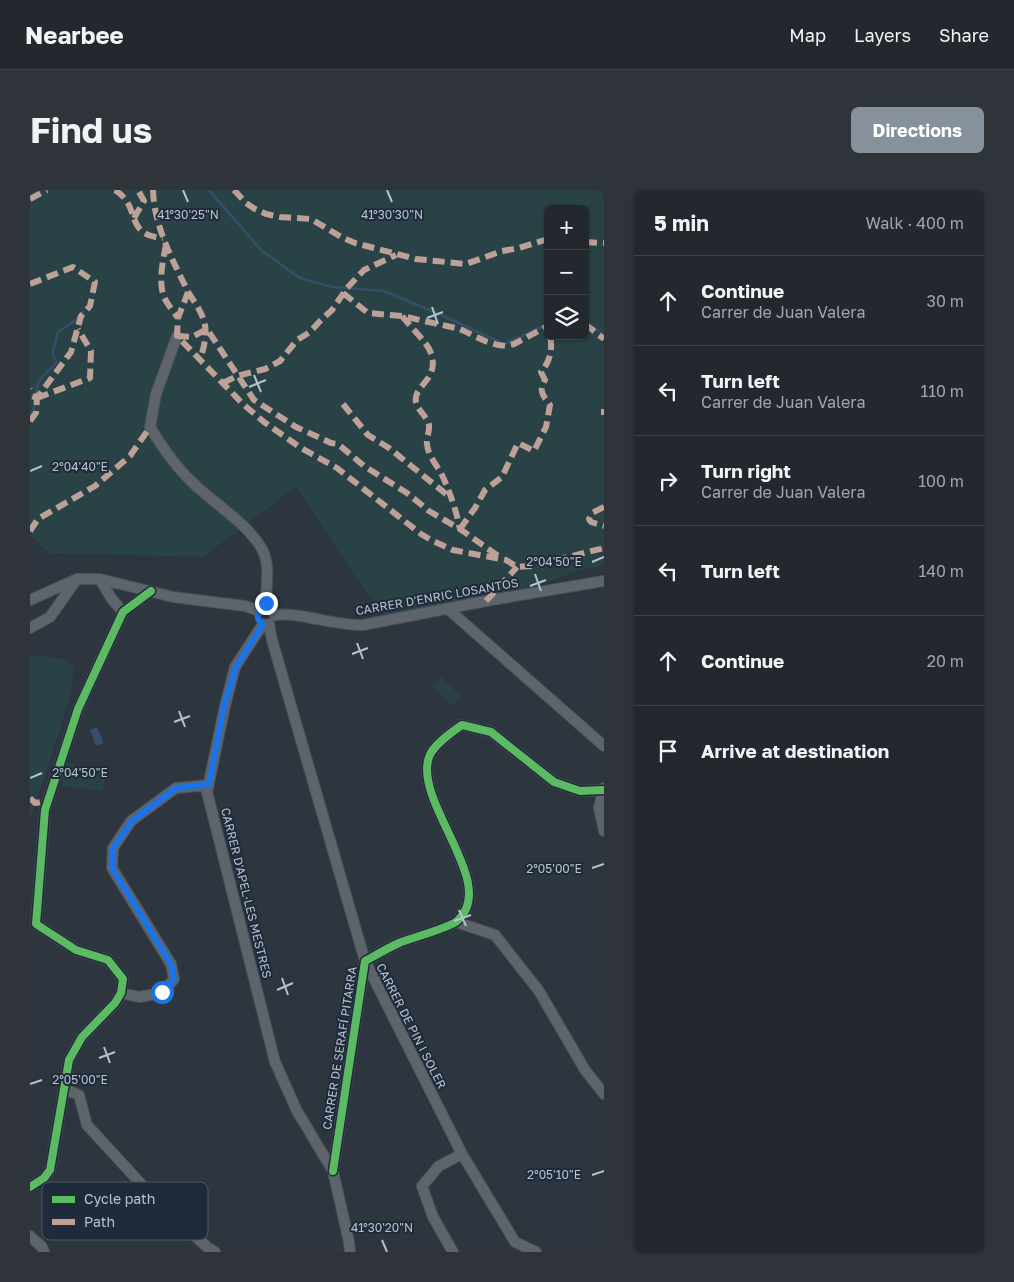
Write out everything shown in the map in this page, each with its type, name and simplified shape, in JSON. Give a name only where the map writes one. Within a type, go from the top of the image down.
[{"type":"street","name":"CARRER DE PIN I SOLER","points":[[177,336],[156,394],[150,427],[164,451],[192,482],[238,521],[263,552],[266,564],[266,616],[365,961],[462,1154],[514,1242],[536,1252]]},
{"type":"street","name":"CARRER D'ENRIC LOSANTOS","points":[[77,579],[100,579],[173,597],[244,606],[266,616],[290,615],[324,622],[353,625],[604,581]]},
{"type":"street","points":[[30,600],[77,579]]},
{"type":"street","points":[[30,628],[50,617],[77,579]]},
{"type":"street","points":[[100,579],[111,598],[123,612]]},
{"type":"street","points":[[30,1187],[44,1178],[50,1170],[69,1060],[82,1037],[115,1003],[120,993],[123,979],[108,960],[76,950],[36,924],[45,810],[78,709],[123,612],[151,592]]},
{"type":"street","points":[[448,609],[604,746]]},
{"type":"street","name":"CARRER D'APEL·LES MESTRES","points":[[266,616],[236,667],[224,706],[207,792],[275,1062],[297,1111],[333,1171],[350,1252]]},
{"type":"street","points":[[604,831],[599,808],[603,789],[580,791],[554,782],[491,732],[462,725],[443,740],[429,756],[427,780],[443,822],[460,857],[468,883],[468,906],[456,922],[495,935],[539,992],[585,1070],[604,1094]]},
{"type":"street","points":[[120,993],[139,997],[162,992],[174,979],[171,964],[112,868],[113,848],[132,821],[176,788],[209,784]]},
{"type":"street","name":"CARRER DE SERAFÍ PITARRA","points":[[333,1171],[365,961],[397,944],[456,922]]},
{"type":"street","points":[[62,1092],[72,1092],[79,1096],[87,1124],[140,1182]]},
{"type":"street","points":[[453,1252],[433,1217],[422,1186],[439,1166],[462,1154]]},
{"type":"street","points":[[30,1236],[42,1247],[44,1252]]},
{"type":"street","points":[[199,1240],[215,1252]]},
{"type":"green space","points":[[30,190],[604,190],[604,566],[580,570],[529,588],[467,598],[386,616],[358,581],[296,487],[203,557],[49,553],[30,535]]},
{"type":"green space","points":[[30,656],[64,659],[74,666],[71,693],[30,820]]},
{"type":"green space","points":[[441,677],[461,696],[452,706],[432,686]]},
{"type":"green space","points":[[65,763],[106,768],[103,791],[62,786]]},
{"type":"water","points":[[97,727],[104,743],[96,746],[90,730]]},
{"type":"waterway","points":[[209,190],[262,251],[300,278],[332,287],[384,291],[504,344],[544,326]]},
{"type":"waterway","points":[[30,415],[33,411],[38,384],[57,361],[53,356],[53,351],[58,332],[84,312]]},
{"type":"waterway","points":[[589,325],[604,335]]},
{"type":"marked path","points":[[30,199],[47,190]]},
{"type":"marked path","points":[[115,190],[129,205],[138,226],[143,232],[151,236],[163,238]]},
{"type":"marked path","points":[[134,218],[144,201],[138,190]]},
{"type":"marked path","points":[[153,190],[154,204],[161,230],[188,292],[178,318],[177,336],[243,404],[264,422],[301,448],[337,468],[421,534],[453,550],[506,560],[517,567],[532,566],[604,548]]},
{"type":"marked path","points":[[234,190],[246,203],[266,214],[311,219],[355,243],[416,259],[466,264],[502,251],[544,240]]},
{"type":"marked path","points":[[589,242],[604,243]]},
{"type":"marked path","points":[[166,245],[161,285],[164,297],[178,318]]},
{"type":"marked path","points":[[223,383],[237,376],[265,369],[280,361],[297,340],[310,332],[332,310],[347,288],[364,270],[396,255]]},
{"type":"marked path","points":[[30,284],[73,267],[95,282],[90,306],[81,316],[71,352],[37,398],[30,389]]},
{"type":"marked path","points":[[188,292],[203,317],[205,324],[205,340],[200,360]]},
{"type":"marked path","points":[[343,293],[368,313],[402,316],[460,329],[498,345],[514,344],[544,328]]},
{"type":"marked path","points":[[402,316],[422,339],[430,351],[433,361],[430,375],[418,391],[416,402],[428,422],[428,448],[448,488],[460,529]]},
{"type":"marked path","points":[[589,327],[604,339]]},
{"type":"marked path","points":[[37,398],[90,378],[91,351],[78,329]]},
{"type":"marked path","points":[[177,336],[192,337],[207,329],[254,400],[296,427],[331,443],[338,444],[364,466],[407,493],[429,511],[460,529],[501,558]]},
{"type":"marked path","points":[[460,529],[485,490],[502,477],[518,443],[534,451],[546,427],[550,405],[542,393],[545,380],[541,372],[547,364],[550,355],[550,340]]},
{"type":"marked path","points":[[30,421],[36,413],[37,398],[32,396]]},
{"type":"marked path","points":[[343,404],[368,435],[389,448],[451,498]]},
{"type":"marked path","points":[[604,409],[604,415]]},
{"type":"marked path","points":[[30,531],[38,519],[95,486],[130,456],[150,427]]},
{"type":"marked path","points":[[604,507],[592,513],[589,519],[591,522],[604,526]]},
{"type":"marked path","points":[[486,601],[517,567]]},
{"type":"marked path","points":[[30,798],[35,803],[47,801]]},
{"type":"cycle path","points":[[30,1187],[44,1178],[50,1170],[69,1060],[82,1037],[115,1003],[121,993],[123,979],[108,960],[76,950],[36,924],[45,810],[78,709],[123,612],[151,591]]},
{"type":"cycle path","points":[[333,1171],[365,961],[399,943],[453,924],[467,905],[469,886],[463,865],[433,797],[427,776],[431,752],[443,739],[462,725],[491,732],[554,782],[580,791],[603,790]]},
{"type":"route","points":[[162,992],[174,979],[171,964],[112,868],[113,848],[132,821],[176,788],[209,784],[224,706],[236,667],[263,624],[258,620],[257,616],[263,608],[266,608],[266,603]]}]
